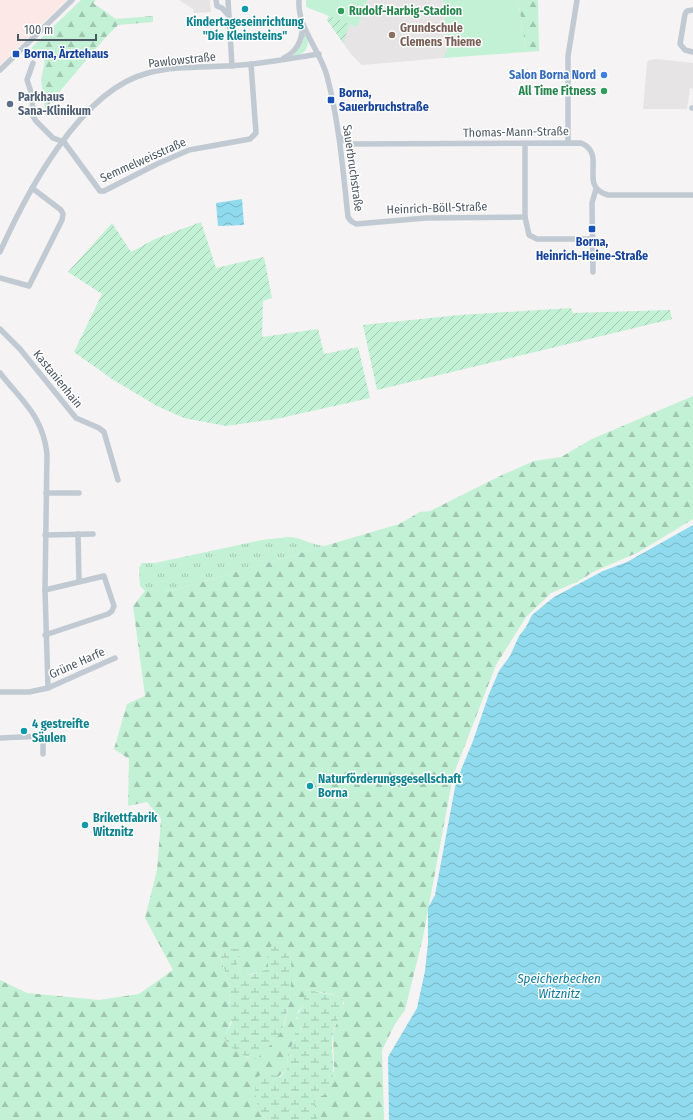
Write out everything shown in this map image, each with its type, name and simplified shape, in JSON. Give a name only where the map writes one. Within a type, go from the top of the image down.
[{"type":"street","points":[[0,70],[72,0]]},
{"type":"street","points":[[216,0],[217,6],[222,8],[228,15]]},
{"type":"street","name":"Pawlowstraße","points":[[228,0],[232,66]]},
{"type":"street","name":"Sauerbruchstraße","points":[[282,60],[297,48],[301,41],[303,27],[299,0]]},
{"type":"street","points":[[568,143],[568,56],[577,0]]},
{"type":"street","points":[[693,10],[687,11],[685,14],[680,44],[684,50],[693,52]]},
{"type":"street","name":"Sauerbruchstraße","points":[[303,27],[319,54],[327,76],[340,137],[340,151],[348,217],[351,221]]},
{"type":"street","name":"Pawlowstraße","points":[[0,252],[32,188],[64,142],[94,106],[130,80],[156,72],[251,64],[319,54]]},
{"type":"street","points":[[33,63],[27,80],[32,96],[33,116],[53,138],[64,142]]},
{"type":"street","name":"Semmelweisstraße","points":[[64,142],[100,190],[104,191],[183,152],[204,147],[250,140],[256,133],[251,64]]},
{"type":"street","name":"Thomas-Mann-Straße","points":[[340,137],[346,142],[353,144],[580,143],[587,146],[591,150],[593,156],[593,182],[596,189],[592,203],[593,272]]},
{"type":"street","points":[[525,144],[525,217],[527,232],[532,238],[592,239]]},
{"type":"street","points":[[0,278],[29,286],[62,220],[63,214],[61,210],[32,188]]},
{"type":"street","points":[[596,189],[608,195],[693,195]]},
{"type":"street","name":"Heinrich-Böll-Straße","points":[[351,221],[356,224],[426,218],[525,217]]},
{"type":"street","name":"Kastanienhain","points":[[0,329],[33,365],[76,418],[99,428],[104,432],[118,480]]},
{"type":"street","name":"Grüne Harfe","points":[[0,373],[32,412],[43,432],[47,454],[44,590],[48,688]]},
{"type":"street","points":[[46,493],[79,493]]},
{"type":"street","points":[[78,534],[79,581]]},
{"type":"street","points":[[44,536],[93,534]]},
{"type":"street","points":[[44,590],[104,576],[114,606],[112,611],[45,635]]},
{"type":"street","name":"Grüne Harfe","points":[[0,692],[29,692],[48,688],[115,658]]},
{"type":"street","points":[[0,738],[43,736],[44,754]]},
{"type":"shaded area","points":[[0,0],[66,0],[0,65]]},
{"type":"shaded area","points":[[179,0],[210,0],[211,12],[194,13],[193,9]]},
{"type":"shaded area","name":"Grundschule Clemens Thieme","points":[[368,0],[443,0],[447,53],[443,58],[362,65],[351,54],[327,20],[329,16],[357,27]]},
{"type":"shaded area","points":[[656,59],[693,63],[693,89],[690,88],[687,109],[643,109],[647,63],[649,60]]},
{"type":"green space","points":[[81,0],[96,0],[93,3],[116,19],[153,16],[153,22],[118,25],[104,39],[45,109],[41,80],[45,61],[31,48]]},
{"type":"green space","name":"Rudolf-Harbig-Stadion","points":[[306,0],[368,0],[357,27],[306,7]]},
{"type":"green space","points":[[443,0],[518,0],[526,52],[443,58],[447,51]]},
{"type":"green space","points":[[518,0],[538,0],[539,51],[526,52]]},
{"type":"green space","points":[[329,16],[350,24],[343,43],[327,20]]},
{"type":"green space","points":[[304,34],[308,41],[307,48],[302,53],[293,56],[301,45]]},
{"type":"green space","points":[[201,222],[216,268],[264,257],[272,298],[263,301],[262,337],[318,329],[324,354],[358,347],[370,398],[276,419],[226,426],[184,418],[157,406],[112,379],[74,352],[102,294],[68,272],[112,223],[131,252],[155,239]]},
{"type":"green space","points":[[571,308],[573,313],[670,310],[672,319],[377,390],[363,325],[460,315]]},
{"type":"green space","points":[[693,396],[693,519],[639,552],[593,572],[579,581],[551,593],[526,617],[496,665],[453,776],[423,937],[405,1010],[395,1024],[382,1050],[384,1120],[318,1120],[314,1104],[317,1097],[327,1094],[334,1070],[333,1033],[344,1003],[338,997],[332,995],[304,990],[304,1005],[298,1011],[296,1018],[303,1022],[303,1025],[288,1053],[287,1069],[278,1077],[266,1073],[263,1116],[267,1120],[0,1120],[0,980],[27,993],[99,1000],[139,994],[173,970],[145,918],[157,870],[161,819],[147,802],[128,806],[129,759],[114,749],[127,704],[145,696],[133,606],[145,591],[178,589],[399,524],[420,512],[430,511],[500,476],[534,461],[561,457],[592,439]],"holes":[[[222,949],[242,951],[237,958],[237,965],[241,975],[268,971],[268,964],[289,951],[291,966],[289,1001],[283,1028],[248,1058],[233,1048],[224,1039],[232,1019],[229,1014],[230,988],[219,953]]]},
{"type":"green space","points":[[288,537],[325,546],[178,589],[145,591],[140,586],[139,568],[142,563],[155,563],[262,540]]},
{"type":"green space","points":[[271,946],[283,947],[289,951],[291,958],[291,978],[289,1000],[285,1020],[279,1035],[256,1059],[238,1052],[230,1046],[224,1038],[232,1022],[229,1014],[230,988],[219,952],[222,949],[241,949],[242,951],[237,958],[237,965],[241,975],[250,975],[269,969],[267,959]]},
{"type":"green space","points":[[304,989],[336,996],[343,1000],[341,1013],[333,1033],[333,1071],[331,1086],[327,1094],[317,1097],[314,1104],[318,1120],[267,1120],[263,1116],[256,1099],[256,1081],[258,1076],[266,1073],[280,1077],[287,1069],[288,1053],[296,1038],[295,1033],[301,1030],[303,1025],[296,1016],[304,1005]]},
{"type":"water","points":[[242,199],[244,225],[218,226],[216,203]]},
{"type":"water","name":"Speicherbecken Witznitz","points":[[693,525],[693,1120],[389,1120],[388,1057],[417,1008],[425,971],[428,943],[428,908],[435,895],[456,782],[499,671],[510,656],[519,636],[526,627],[532,615],[554,597],[603,571],[627,562]]},
{"type":"place","name":"Kindertageseinrichtung \"Die Kleinsteins\"","points":[[245,9]]},
{"type":"place","name":"Rudolf-Harbig-Stadion","points":[[341,11]]},
{"type":"place","name":"Grundschule Clemens Thieme","points":[[392,35]]},
{"type":"place","name":"Borna, Ärztehaus","points":[[16,54]]},
{"type":"place","name":"Salon Borna Nord","points":[[604,75]]},
{"type":"place","name":"All Time Fitness","points":[[604,91]]},
{"type":"place","name":"Borna, Sauerbruchstraße","points":[[331,100]]},
{"type":"place","name":"Parkhaus Sana-Klinikum","points":[[10,104]]},
{"type":"place","name":"Borna, Heinrich-Heine-Straße","points":[[592,229]]},
{"type":"place","name":"4 gestreifte Säulen","points":[[24,731]]},
{"type":"place","name":"Naturförderungsgesellschaft Borna","points":[[310,786]]},
{"type":"place","name":"Brikettfabrik Witznitz","points":[[85,825]]}]
